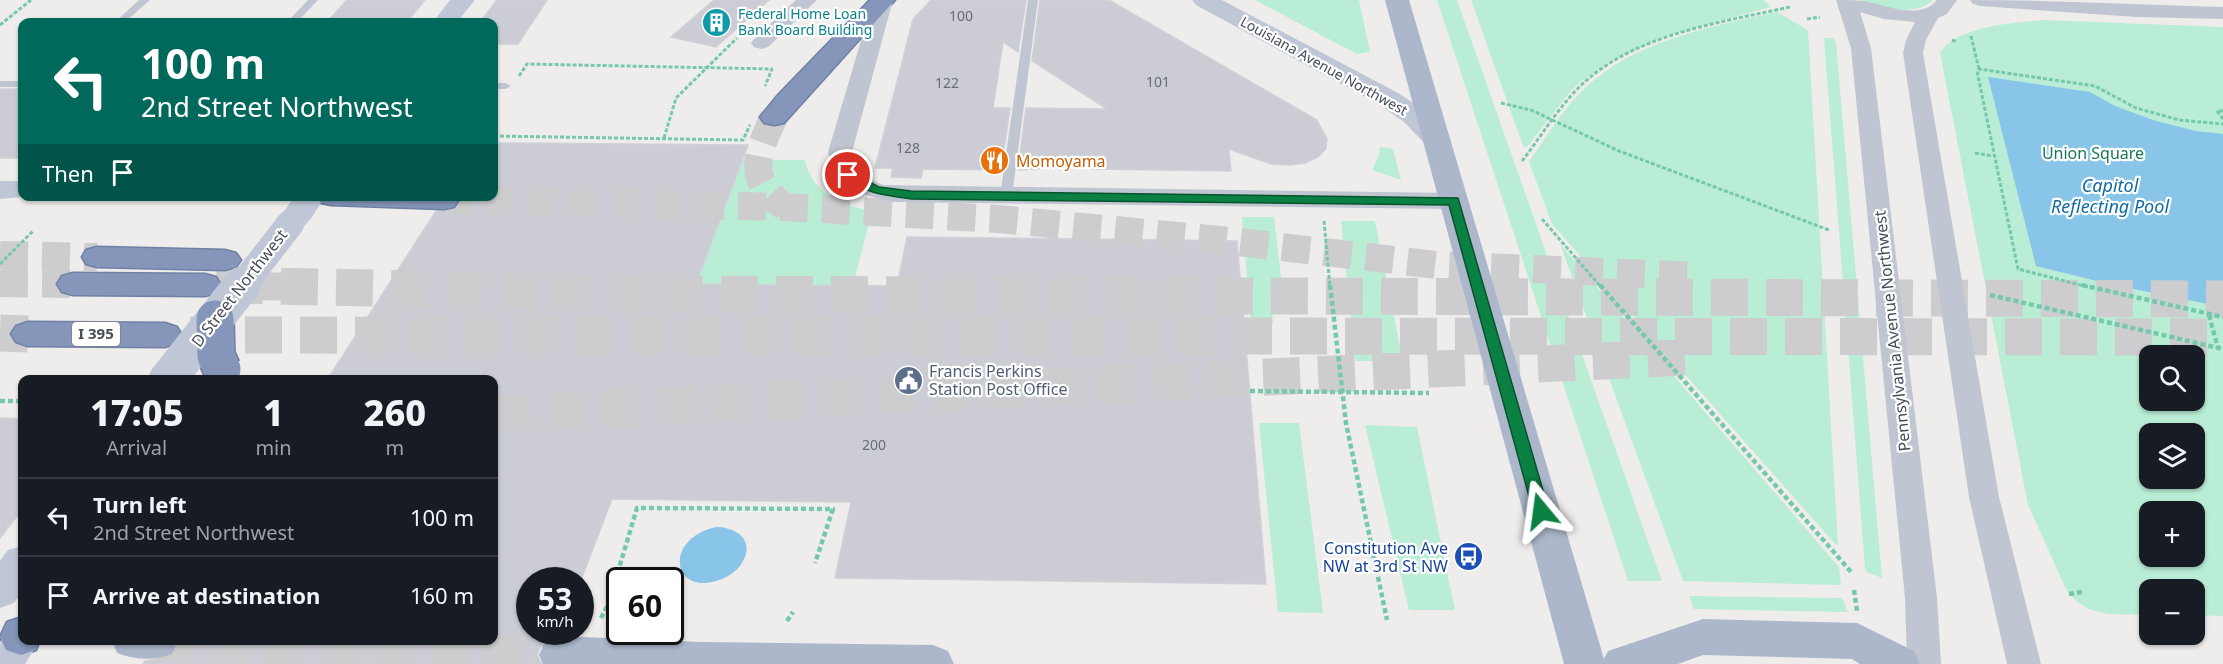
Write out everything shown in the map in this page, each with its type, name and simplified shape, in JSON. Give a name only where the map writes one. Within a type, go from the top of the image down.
[{"type":"highway","points":[[764,117],[787,100],[883,0]]},
{"type":"highway","points":[[97,257],[225,260]]},
{"type":"highway","points":[[73,284],[205,285]]},
{"type":"highway","points":[[215,320],[214,340],[224,374]]},
{"type":"highway","name":"I 395","points":[[28,334],[165,335]]},
{"type":"main road","points":[[448,18],[463,0]]},
{"type":"main road","name":"Louisiana Avenue Northwest","points":[[1204,0],[1389,99],[1414,116],[1437,140]]},
{"type":"main road","points":[[1397,0],[1585,664]]},
{"type":"main road","points":[[0,190],[18,190]]},
{"type":"main road","name":"D Street Northwest","points":[[171,375],[307,201]]},
{"type":"main road","points":[[0,591],[18,567]]},
{"type":"main road","points":[[1623,664],[1703,637],[1857,641],[1899,664]]},
{"type":"main road","points":[[560,655],[700,663],[933,664]]},
{"type":"street","points":[[761,44],[807,0]]},
{"type":"street","points":[[883,0],[841,144],[841,161],[848,175],[865,187],[893,194],[1454,201]]},
{"type":"street","points":[[1846,0],[1889,14],[1938,7]]},
{"type":"street","name":"Pennsylvania Avenue Northwest","points":[[1846,0],[1861,48],[1921,598],[1924,664]]},
{"type":"street","points":[[1980,0],[2136,12],[2223,13]]},
{"type":"street","points":[[1938,7],[1916,40],[1913,53],[1984,497],[2024,664]]},
{"type":"lane","points":[[125,18],[145,0]]},
{"type":"lane","points":[[296,18],[314,0]]},
{"type":"lane","points":[[1006,196],[1034,0]]},
{"type":"lane","points":[[0,84],[18,84]]},
{"type":"lane","points":[[498,86],[510,85]]},
{"type":"path","points":[[0,25],[31,0]]},
{"type":"path","points":[[1522,161],[1568,100],[1590,78],[1626,56],[1703,27],[1790,7]]},
{"type":"path","points":[[1807,19],[1820,17]]},
{"type":"path","points":[[1971,36],[1979,69],[1977,71],[1993,156],[2018,269],[2128,297],[2223,317]]},
{"type":"path","points":[[664,138],[676,98],[728,46]]},
{"type":"path","points":[[510,85],[527,64],[772,69],[764,88]]},
{"type":"path","points":[[1979,69],[2095,86],[2145,111],[2179,120],[2223,124]]},
{"type":"path","points":[[1501,103],[1531,111],[1619,151],[1829,230]]},
{"type":"path","points":[[2223,111],[2217,111],[2223,119]]},
{"type":"path","points":[[498,136],[743,140],[764,117]]},
{"type":"path","points":[[1975,153],[1993,156]]},
{"type":"path","points":[[1323,213],[1341,392],[1388,620]]},
{"type":"path","points":[[1542,219],[1853,574]]},
{"type":"path","points":[[0,264],[33,231]]},
{"type":"path","points":[[1990,295],[2221,348]]},
{"type":"path","points":[[2209,315],[2221,348]]},
{"type":"path","points":[[1250,391],[1429,393]]},
{"type":"path","points":[[0,401],[18,401]]},
{"type":"path","points":[[602,618],[637,508],[833,509],[815,563]]},
{"type":"path","points":[[1854,591],[1857,612]]},
{"type":"path","points":[[2069,594],[2082,592]]},
{"type":"path","points":[[788,621],[793,612]]},
{"type":"green space","points":[[1255,0],[1359,0],[1370,52],[1357,54]]},
{"type":"green space","points":[[1437,0],[1457,0],[1662,581],[1628,581]]},
{"type":"green space","points":[[1471,0],[1763,0],[1771,7],[1666,36],[1610,61],[1580,82],[1569,93],[1527,147],[1523,146]]},
{"type":"green space","points":[[1862,0],[1933,0],[1926,5],[1908,10],[1879,6]]},
{"type":"green space","points":[[1777,12],[1808,30],[1838,545],[1552,224],[1529,162],[1576,97],[1604,72],[1649,47],[1674,38],[1726,23]]},
{"type":"green space","name":"Union Square","points":[[2044,20],[2223,27],[2223,616],[2205,615],[2205,579],[2139,579],[2139,615],[2103,613],[2083,606],[2066,589],[2028,505],[1940,53],[1959,36],[2003,24]]},
{"type":"green space","points":[[1824,38],[1834,38],[1836,43],[1882,578],[1867,572],[1865,568]]},
{"type":"green space","points":[[1380,147],[1393,149],[1401,180],[1372,170]]},
{"type":"green space","points":[[743,160],[805,160],[808,171],[821,189],[840,201],[872,212],[853,285],[696,284]]},
{"type":"green space","points":[[1242,217],[1274,217],[1285,310],[1272,310],[1273,324],[1251,324]]},
{"type":"green space","points":[[1341,221],[1375,221],[1403,361],[1355,361]]},
{"type":"green space","points":[[1560,244],[1839,567],[1841,585],[1683,581]]},
{"type":"green space","points":[[1259,423],[1299,423],[1323,613],[1278,612]]},
{"type":"green space","points":[[1365,425],[1417,427],[1455,610],[1409,610]]},
{"type":"green space","points":[[1689,596],[1842,598],[1848,612],[1694,609]]},
{"type":"water","name":"Capitol Reflecting Pool","points":[[1988,77],[2090,92],[2115,106],[2156,121],[2196,131],[2223,134],[2223,307],[2109,284],[2036,266]]},
{"type":"water","points":[[716,527],[730,529],[741,536],[747,546],[739,567],[722,579],[705,583],[692,581],[684,574],[684,567],[680,565],[681,554],[687,543],[699,534]]},
{"type":"building","points":[[347,0],[425,0],[410,18],[331,18]]},
{"type":"building","points":[[497,0],[547,0],[518,44],[498,44],[498,18],[483,18]]},
{"type":"building","name":"Federal Home Loan Bank Board Building","points":[[714,0],[769,0],[716,47],[671,37]]},
{"type":"building","points":[[931,0],[1026,0],[1018,52],[1003,42],[993,108],[1010,108],[1001,170],[923,169],[921,178],[891,177],[893,168],[875,168],[913,19]]},
{"type":"building","points":[[1040,0],[1109,0],[1317,120],[1327,139],[1326,149],[1318,157],[1305,163],[1289,165],[1271,164],[1229,149],[1231,171],[1092,169],[1092,165],[1018,170],[1026,108],[1107,109],[1032,61]]},
{"type":"building","points":[[0,89],[18,89],[18,158],[0,158]]},
{"type":"building","points":[[498,143],[748,145],[696,284],[897,286],[907,237],[1237,241],[1266,584],[835,578],[851,502],[612,499],[586,567],[516,567],[516,645],[541,645],[537,654],[541,664],[143,664],[145,661],[173,656],[178,645],[498,645],[498,375],[330,375],[436,211],[454,209],[461,201],[498,201]]},
{"type":"building","points":[[0,418],[18,419],[18,515],[0,538]]},
{"type":"tunnel","points":[[774,117],[759,155],[758,166],[764,187],[785,207]]},
{"type":"tunnel","points":[[493,201],[785,207]]},
{"type":"tunnel","points":[[785,207],[998,219],[1221,240],[1437,265],[1697,276]]},
{"type":"tunnel","points":[[0,255],[97,257]]},
{"type":"tunnel","points":[[0,283],[73,284]]},
{"type":"tunnel","points":[[216,285],[299,287]]},
{"type":"tunnel","points":[[226,285],[656,294],[2223,299]]},
{"type":"tunnel","points":[[0,333],[28,334]]},
{"type":"tunnel","points":[[190,335],[2223,337]]},
{"type":"tunnel","points":[[498,414],[1687,357]]},
{"type":"tunnel","points":[[272,645],[560,655]]},
{"type":"place","name":"Federal Home Loan Bank Board Building","points":[[717,22]]},
{"type":"place","name":"Momoyama","points":[[995,161]]},
{"type":"place","name":"Francis Perkins Station Post Office","points":[[908,380]]},
{"type":"place","name":"Constitution Ave NW at 3rd St NW","points":[[1469,557]]},
{"type":"route","points":[[848,175],[865,187],[877,191],[911,195],[1454,201],[1541,511]]}]
